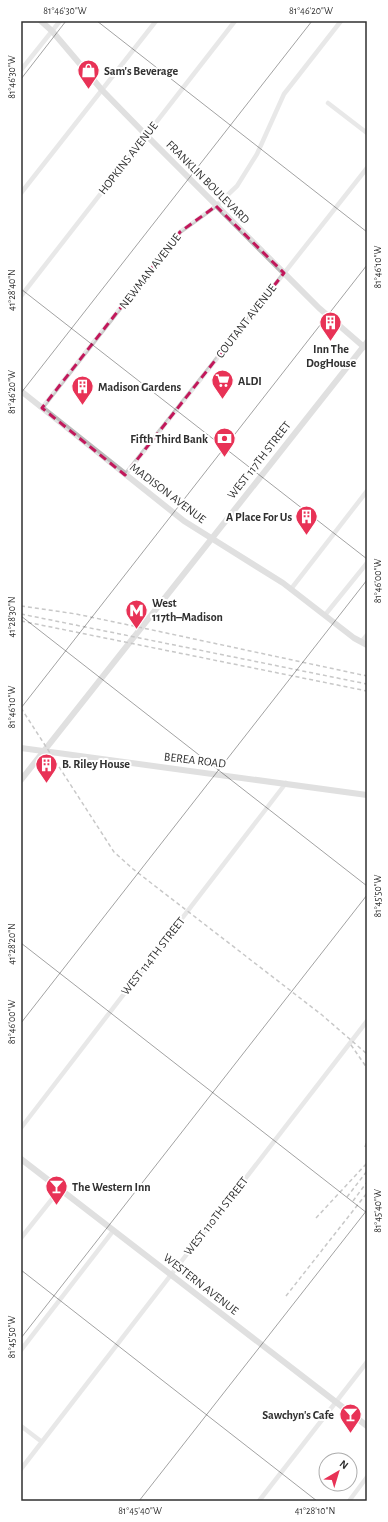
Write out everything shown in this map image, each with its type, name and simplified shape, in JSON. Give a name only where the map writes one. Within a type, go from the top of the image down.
[{"type":"main road","name":"FRANKLIN BOULEVARD","points":[[41,21],[52,31],[102,90],[216,206],[327,316],[366,346]]},
{"type":"main road","name":"WEST 117TH STREET","points":[[21,780],[366,346]]},
{"type":"main road","name":"MADISON AVENUE","points":[[21,391],[184,522],[212,538],[291,589],[364,644]]},
{"type":"main road","name":"BEREA ROAD","points":[[21,748],[367,795]]},
{"type":"main road","name":"WESTERN AVENUE","points":[[21,1159],[367,1426]]},
{"type":"street","points":[[21,70],[60,21]]},
{"type":"street","points":[[21,193],[156,21]]},
{"type":"street","name":"HOPKINS AVENUE","points":[[21,296],[235,21]]},
{"type":"street","name":"NEWMAN AVENUE","points":[[42,408],[180,232],[216,206],[236,186],[257,154],[284,94],[341,21]]},
{"type":"street","points":[[328,103],[367,133]]},
{"type":"street","name":"COUTANT AVENUE","points":[[125,475],[367,168]]},
{"type":"street","points":[[291,589],[367,491]]},
{"type":"street","points":[[326,615],[367,563]]},
{"type":"street","points":[[364,644],[367,635]]},
{"type":"street","name":"WEST 114TH STREET","points":[[21,1128],[286,783]]},
{"type":"street","name":"WEST 110TH STREET","points":[[21,1469],[367,1021]]},
{"type":"street","points":[[21,1238],[60,1189]]},
{"type":"street","points":[[21,1350],[113,1231]]},
{"type":"street","points":[[260,1501],[367,1362]]},
{"type":"street","points":[[21,1426],[42,1442]]},
{"type":"street","points":[[349,1501],[367,1478]]},
{"type":"highlighted area","points":[[216,206],[284,273],[125,475],[42,408],[180,232]]},
{"type":"railway","points":[[21,606],[76,614],[367,676]]},
{"type":"railway","points":[[21,614],[367,684]]},
{"type":"railway","points":[[21,621],[367,691]]},
{"type":"railway","points":[[21,708],[114,852],[133,869],[322,1015],[367,1054]]},
{"type":"railway","points":[[351,1045],[367,1068]]},
{"type":"railway","points":[[365,1147],[367,1141]]},
{"type":"railway","points":[[316,1218],[367,1163]]},
{"type":"railway","points":[[347,1197],[367,1171]]},
{"type":"railway","points":[[353,1201],[367,1182]]},
{"type":"railway","points":[[286,1296],[367,1193]]},
{"type":"place","name":"Sam's Beverage","points":[[88,90]]},
{"type":"place","name":"Inn The DogHouse","points":[[331,342]]},
{"type":"place","name":"ALDI","points":[[222,400]]},
{"type":"place","name":"Madison Gardens","points":[[82,406]]},
{"type":"place","name":"Fifth Third Bank","points":[[224,458]]},
{"type":"place","name":"A Place For Us","points":[[307,536]]},
{"type":"place","name":"West 117th–Madison","points":[[137,630]]},
{"type":"place","name":"B. Riley House","points":[[46,784]]},
{"type":"place","name":"The Western Inn","points":[[57,1206]]},
{"type":"place","name":"Sawchyn's Cafe","points":[[350,1434]]}]
